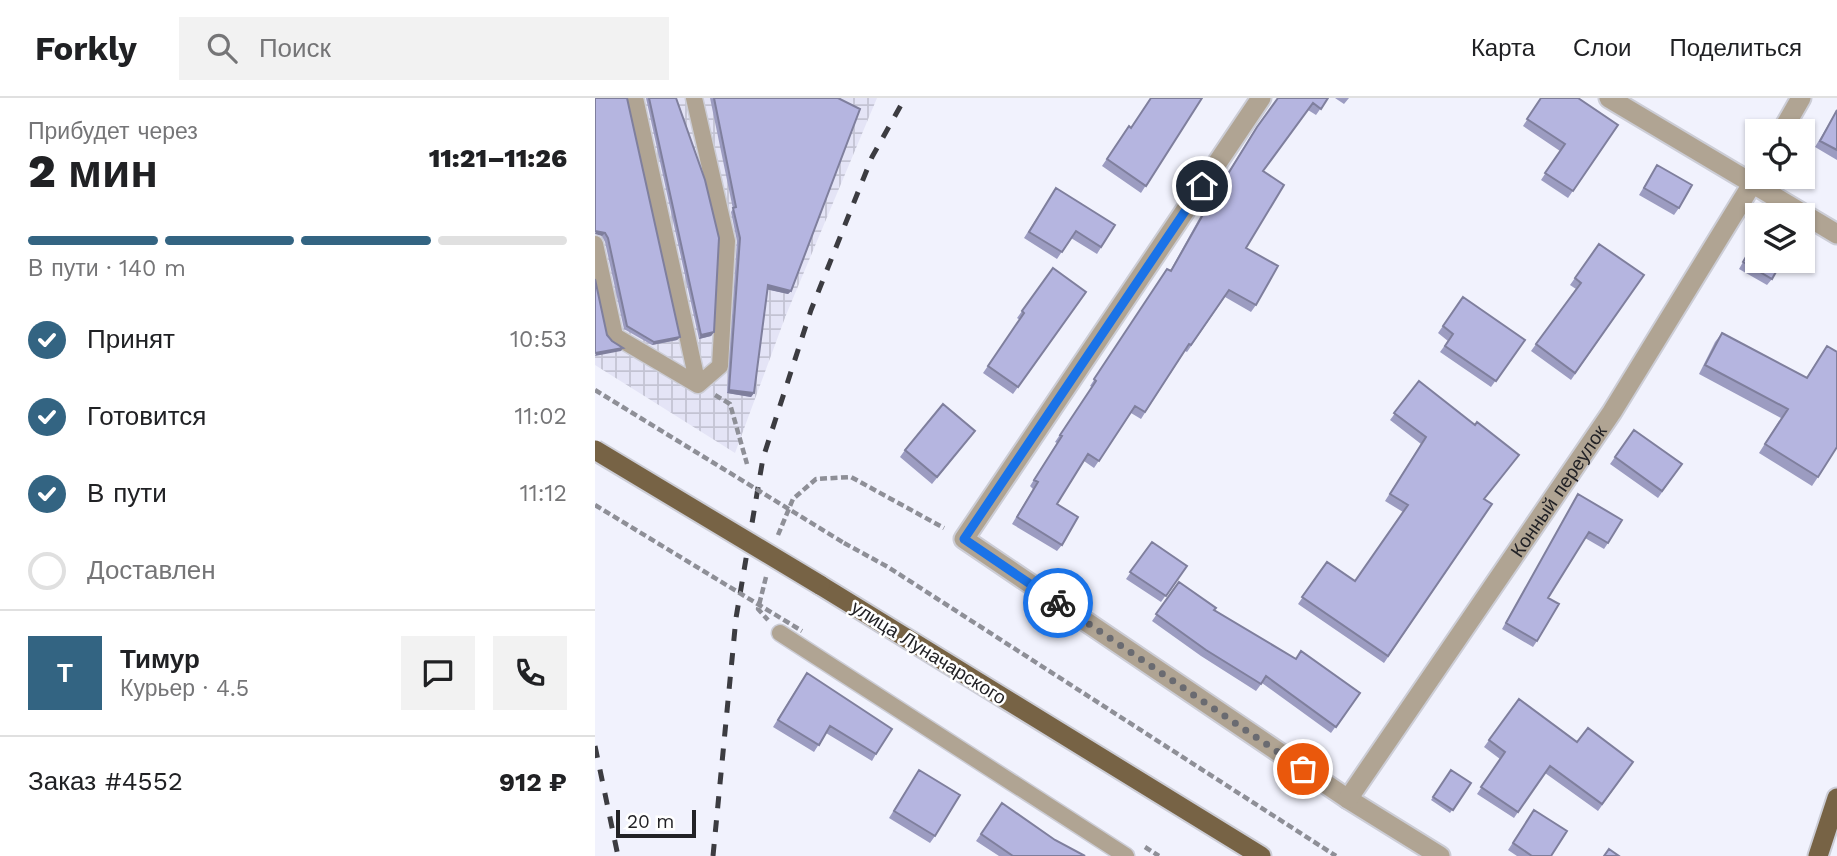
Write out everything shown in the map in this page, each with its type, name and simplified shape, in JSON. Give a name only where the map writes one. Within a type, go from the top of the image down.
[{"type":"main road","name":"улица Луначарского","points":[[595,450],[1261,856]]},
{"type":"main road","points":[[1818,856],[1837,798]]},
{"type":"street","points":[[1261,98],[964,539],[1348,799],[1440,856]]},
{"type":"street","points":[[1609,98],[1745,174]]},
{"type":"street","points":[[1790,119],[1801,98]]},
{"type":"street","name":"Конный переулок","points":[[1348,799],[1612,412],[1749,189]]},
{"type":"street","points":[[1769,189],[1837,234]]},
{"type":"lane","points":[[635,98],[698,385]]},
{"type":"lane","points":[[694,98],[727,241],[720,366],[698,385]]},
{"type":"lane","points":[[595,244],[615,336],[698,385]]},
{"type":"lane","points":[[780,633],[1126,856]]},
{"type":"path","points":[[698,385],[730,404],[747,464]]},
{"type":"path","points":[[595,390],[844,543],[888,566],[1336,856]]},
{"type":"path","points":[[776,541],[793,499],[815,479],[851,477],[964,539]]},
{"type":"path","points":[[595,505],[802,631]]},
{"type":"path","points":[[769,568],[758,609],[780,633]]},
{"type":"shaded area","points":[[595,98],[877,98],[786,315],[735,453],[595,365]]},
{"type":"building","points":[[595,98],[627,98],[680,337],[654,342],[627,326],[608,238],[605,233],[595,231]]},
{"type":"building","points":[[649,98],[676,98],[705,180],[719,238],[714,332],[701,335]]},
{"type":"building","points":[[714,98],[838,98],[860,109],[791,291],[768,285],[754,393],[729,390],[740,238]]},
{"type":"building","points":[[1151,98],[1202,98],[1146,186],[1107,159]]},
{"type":"building","points":[[1278,98],[1328,98],[1321,109],[1313,103],[1263,171],[1284,185],[1246,248],[1278,266],[1256,305],[1229,290],[1191,345],[1189,344],[1145,412],[1135,406],[1099,461],[1088,454],[1057,504],[1078,517],[1062,545],[1017,517],[1038,482],[1034,480],[1096,381],[1094,379],[1167,269],[1171,271],[1205,211]]},
{"type":"building","points":[[1541,98],[1578,98],[1618,125],[1573,191],[1545,173],[1565,144],[1527,119]]},
{"type":"building","points":[[1837,110],[1837,150],[1820,141]]},
{"type":"building","points":[[1657,165],[1692,185],[1679,208],[1644,188]]},
{"type":"building","points":[[1056,188],[1115,225],[1101,247],[1076,231],[1062,252],[1029,232]]},
{"type":"building","points":[[1599,244],[1644,275],[1575,373],[1536,344],[1581,283],[1575,278]]},
{"type":"building","points":[[1053,268],[1086,292],[1018,387],[988,366]]},
{"type":"building","points":[[1762,273],[1775,273],[1772,279]]},
{"type":"building","points":[[595,279],[607,335],[623,348],[595,353]]},
{"type":"building","points":[[1463,297],[1525,340],[1496,381],[1445,346],[1453,334],[1443,326]]},
{"type":"building","points":[[1722,333],[1807,378],[1827,346],[1837,352],[1837,447],[1818,477],[1765,444],[1788,409],[1705,365]]},
{"type":"building","points":[[1419,381],[1519,455],[1484,499],[1492,504],[1388,656],[1302,597],[1327,562],[1355,581],[1408,505],[1390,494],[1426,437],[1394,413]]},
{"type":"building","points":[[943,404],[975,431],[937,477],[905,450]]},
{"type":"building","points":[[1634,430],[1682,464],[1662,491],[1615,457]]},
{"type":"building","points":[[1578,494],[1622,520],[1608,543],[1589,532],[1548,598],[1559,604],[1537,641],[1506,623]]},
{"type":"building","points":[[1152,542],[1187,566],[1166,596],[1130,572]]},
{"type":"building","points":[[1179,582],[1216,608],[1214,610],[1296,659],[1301,651],[1360,693],[1336,727],[1266,676],[1261,684],[1206,650],[1156,614]]},
{"type":"building","points":[[807,673],[892,729],[876,754],[830,726],[819,745],[778,720]]},
{"type":"building","points":[[1519,699],[1577,742],[1588,728],[1633,762],[1602,804],[1550,766],[1518,812],[1481,787],[1505,752],[1489,740]]},
{"type":"building","points":[[919,770],[960,795],[935,836],[894,811]]},
{"type":"building","points":[[1451,770],[1471,783],[1453,810],[1433,797]]},
{"type":"building","points":[[1002,803],[1055,840],[1085,856],[1013,856],[981,834]]},
{"type":"building","points":[[1534,810],[1567,831],[1551,856],[1532,856],[1513,843]]},
{"type":"building","points":[[1609,849],[1619,856],[1604,856]]},
{"type":"railway","points":[[713,856],[736,618],[763,458],[811,310],[872,157],[905,98]]},
{"type":"railway","points":[[595,746],[618,856]]},
{"type":"way so far","points":[[1058,603],[1303,769]]},
{"type":"route","points":[[1058,603],[964,539],[1202,186]]}]
